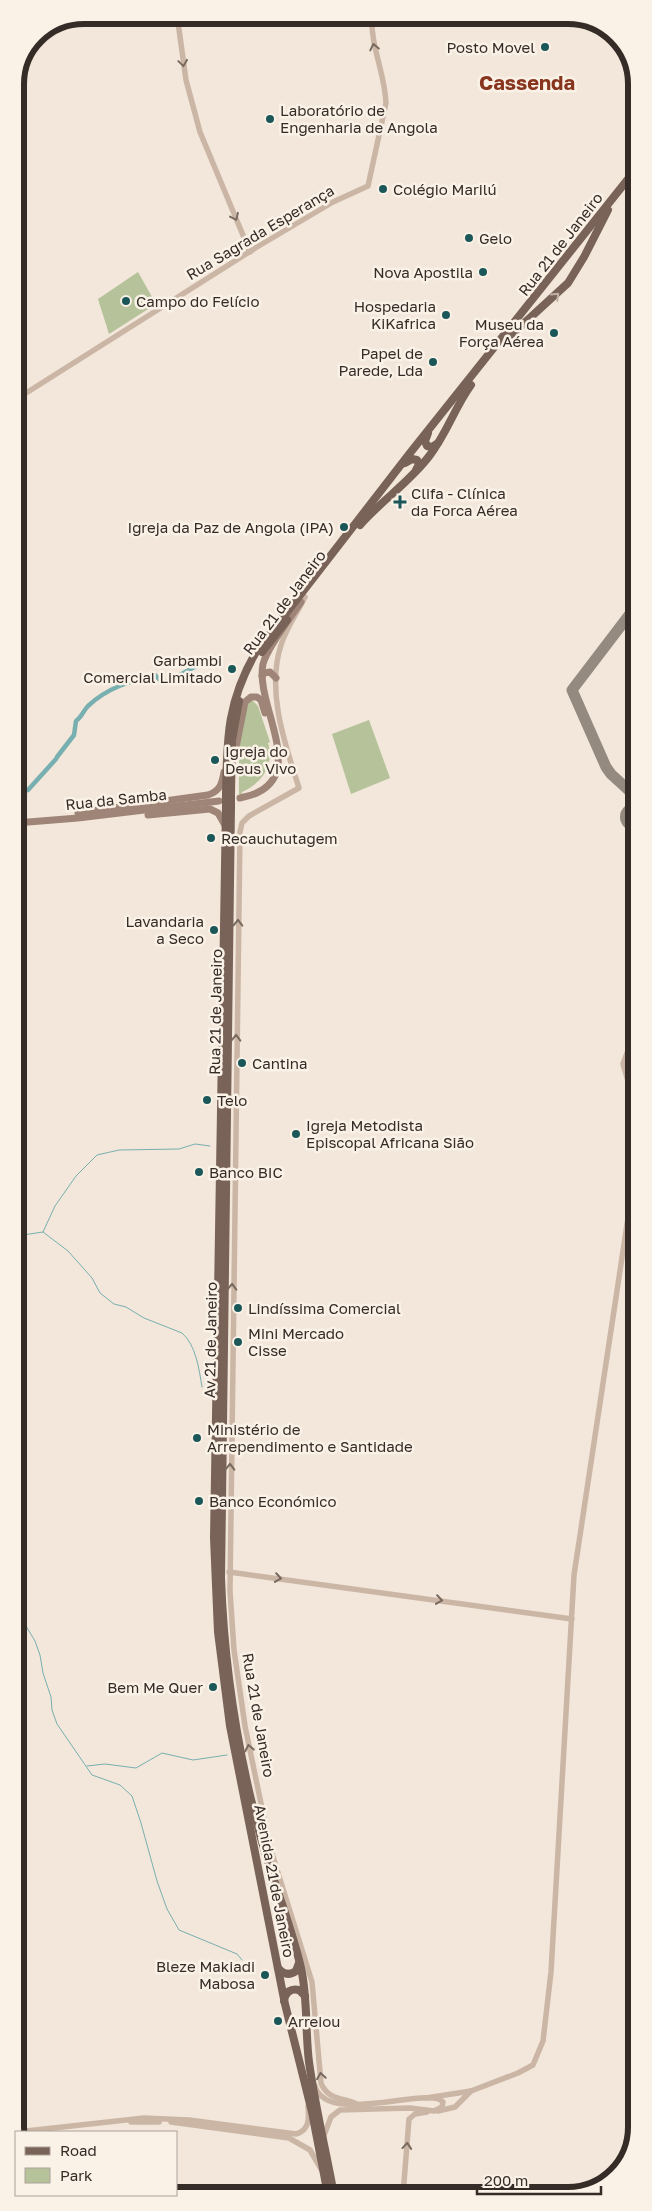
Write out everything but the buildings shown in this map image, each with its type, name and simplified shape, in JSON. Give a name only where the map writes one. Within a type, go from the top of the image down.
[{"type":"main road","name":"Rua 21 de Janeiro","points":[[226,762],[227,734],[231,711],[239,686],[253,658],[434,423],[628,179]]},
{"type":"main road","name":"Rua 21 de Janeiro","points":[[226,1149],[225,799],[232,769],[234,723],[239,700],[246,681],[264,649],[360,525],[421,467],[445,434],[467,391],[497,352],[516,330],[549,303],[568,283],[584,258],[606,214],[628,185]]},
{"type":"main road","points":[[555,271],[568,262],[574,265],[575,270],[568,283]]},
{"type":"main road","points":[[434,423],[426,439],[427,446],[434,446],[445,434]]},
{"type":"main road","points":[[389,482],[408,460],[414,458],[417,460],[418,467],[400,489]]},
{"type":"main road","points":[[232,769],[243,707],[250,697],[257,697],[261,700],[273,738],[275,760],[272,771],[265,783],[255,791],[240,797],[253,794],[265,787],[274,775],[278,763],[278,741],[264,691],[262,676],[267,654],[303,599]]},
{"type":"main road","points":[[262,676],[264,673],[270,672],[276,678]]},
{"type":"main road","points":[[225,799],[226,762]]},
{"type":"main road","points":[[77,816],[208,795],[216,792],[220,787],[226,762]]},
{"type":"main road","name":"Rua 21 de Janeiro","points":[[215,1568],[225,799]]},
{"type":"main road","name":"Rua da Samba","points":[[24,820],[225,799]]},
{"type":"main road","points":[[77,816],[117,818],[206,809],[218,813],[226,827]]},
{"type":"main road","name":"Av 21 de Janeiro","points":[[221,1578],[226,1149]]},
{"type":"main road","name":"Avenida 21 de Janeiro","points":[[215,1568],[218,1640],[230,1726],[284,2001],[312,2112],[326,2187]]},
{"type":"main road","name":"Avenida 21 de Janeiro","points":[[221,1578],[228,1670],[244,1760],[261,1839],[299,1962],[306,1998],[311,2070],[332,2187]]},
{"type":"main road","points":[[278,1968],[286,1974],[293,1973],[298,1969],[299,1962]]},
{"type":"main road","points":[[284,2001],[286,1994],[292,1990],[299,1990],[306,1998]]},
{"type":"street","points":[[178,24],[186,80],[200,132],[250,252]]},
{"type":"street","name":"Rua Sagrada Esperança","points":[[24,394],[250,252],[333,202],[368,186],[386,103],[386,93],[372,40],[372,24]]},
{"type":"street","points":[[276,678],[282,642],[303,599]]},
{"type":"street","name":"Rua 21 de Janeiro","points":[[276,678],[282,725],[299,788],[249,816],[242,823],[240,832],[229,1572],[234,1650],[245,1726],[270,1846],[312,1982],[321,2083],[329,2094],[355,2103]]},
{"type":"street","points":[[628,1050],[623,1064],[628,1081]]},
{"type":"street","points":[[311,2070],[317,2091],[325,2100],[346,2104],[378,2104],[472,2091],[528,2068],[536,2060],[544,2041],[551,1972],[574,1576],[628,1219]]},
{"type":"street","points":[[229,1572],[572,1619]]},
{"type":"street","points":[[26,2131],[144,2118],[189,2120],[298,2133],[306,2129],[309,2121],[305,2088]]},
{"type":"street","points":[[403,2187],[410,2119],[420,2112],[456,2107],[472,2091]]},
{"type":"street","points":[[323,2138],[331,2117],[340,2110],[410,2108],[434,2111],[442,2107],[442,2100],[426,2098]]},
{"type":"street","points":[[58,2131],[122,2123],[160,2122],[193,2124],[289,2138],[303,2144],[312,2152],[324,2178]]},
{"type":"green space","name":"Campo do Felício","points":[[138,272],[156,304],[109,334],[98,299]]},
{"type":"green space","points":[[252,700],[258,706],[270,742],[268,743],[270,759],[265,773],[260,779],[249,789],[242,792],[242,794],[239,794],[241,729],[247,706]]},
{"type":"green space","points":[[369,720],[390,778],[351,794],[332,734]]},
{"type":"waterway","points":[[57,757],[74,735],[76,721],[88,706],[103,694],[128,683],[155,675],[161,681],[169,681],[198,665]]},
{"type":"waterway","points":[[24,792],[28,790],[56,759]]},
{"type":"waterway","points":[[43,1232],[55,1206],[76,1176],[97,1155],[119,1150],[179,1149],[195,1144],[210,1146]]},
{"type":"waterway","points":[[24,1235],[43,1232],[68,1251],[92,1278],[100,1293],[114,1304],[126,1307],[144,1318],[182,1333],[194,1351],[202,1387]]},
{"type":"waterway","points":[[24,1618],[40,1655],[43,1673],[51,1697],[52,1710],[57,1724],[92,1775],[120,1785],[132,1796],[157,1881],[167,1909],[179,1930],[237,1954],[242,1960]]},
{"type":"waterway","points":[[87,1766],[105,1764],[136,1768],[162,1753],[193,1760],[227,1755]]},
{"type":"taxiway","points":[[628,616],[572,690],[606,767],[628,790]]},
{"type":"place","name":"Posto Movel","points":[[545,47]]},
{"type":"place","name":"Laboratório de Engenharia de Angola","points":[[270,119]]},
{"type":"place","name":"Colégio Marilú","points":[[383,189]]},
{"type":"place","name":"Gelo","points":[[469,238]]},
{"type":"place","name":"Nova Apostila","points":[[483,272]]},
{"type":"place","name":"Campo do Felício","points":[[126,301]]},
{"type":"place","name":"Hospedaria KiKafrica","points":[[446,315]]},
{"type":"place","name":"Museu da Força Aérea","points":[[554,333]]},
{"type":"place","name":"Papel de Parede, Lda","points":[[433,362]]},
{"type":"place","name":"Clifa - Clínica da Forca Aérea","points":[[400,502]]},
{"type":"place","name":"Igreja da Paz de Angola (IPA)","points":[[344,527]]},
{"type":"place","name":"Garbambi Comercial Limitado","points":[[232,669]]},
{"type":"place","name":"Igreja do Deus Vivo","points":[[215,760]]},
{"type":"place","name":"Recauchutagem","points":[[211,838]]},
{"type":"place","name":"Lavandaria a Seco","points":[[214,930]]},
{"type":"place","name":"Cantina","points":[[242,1063]]},
{"type":"place","name":"Telo","points":[[207,1100]]},
{"type":"place","name":"Igreja Metodista Episcopal Africana Sião","points":[[296,1134]]},
{"type":"place","name":"Banco BIC","points":[[199,1172]]},
{"type":"place","name":"Lindíssima Comercial","points":[[238,1308]]},
{"type":"place","name":"Mini Mercado Cisse","points":[[238,1342]]},
{"type":"place","name":"Ministério de Arrependimento e Santidade","points":[[197,1438]]},
{"type":"place","name":"Banco Económico","points":[[199,1501]]},
{"type":"place","name":"Bem Me Quer","points":[[213,1687]]},
{"type":"place","name":"Bleze Makiadi Mabosa","points":[[265,1975]]},
{"type":"place","name":"Arreiou","points":[[278,2021]]},
{"type":"district","name":"Cassenda","points":[[527,82]]}]
